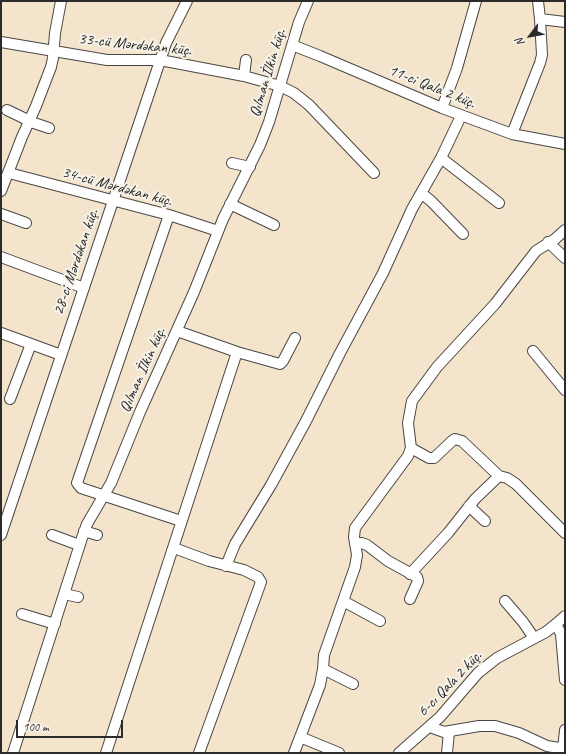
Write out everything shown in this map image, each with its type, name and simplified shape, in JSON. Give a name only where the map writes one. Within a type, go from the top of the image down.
[{"type":"street","points":[[1,191],[51,67],[61,1]]},
{"type":"street","name":"28-ci Mərdəkan küç.","points":[[1,535],[160,60],[166,43],[187,1]]},
{"type":"street","name":"Qılman İlkin küç.","points":[[13,753],[84,531],[111,483],[140,412],[194,292],[218,231],[266,132],[299,22],[308,1]]},
{"type":"street","points":[[442,108],[458,68],[476,1]]},
{"type":"street","points":[[512,134],[542,55],[538,1]]},
{"type":"street","points":[[540,19],[565,22]]},
{"type":"street","name":"33-cü Mərdəkan küç.","points":[[1,42],[107,60],[160,60],[244,76],[280,86],[294,92],[309,105],[374,173]]},
{"type":"street","name":"11-ci Qala 2 küç.","points":[[292,46],[320,56],[442,108],[512,134],[565,144]]},
{"type":"street","points":[[244,76],[246,60]]},
{"type":"street","points":[[7,110],[49,128]]},
{"type":"street","points":[[226,566],[235,544],[264,497],[306,421],[340,352],[383,273],[421,193],[441,158],[462,116]]},
{"type":"street","points":[[441,158],[499,203]]},
{"type":"street","points":[[232,163],[250,167]]},
{"type":"street","name":"34-cü Mərdəkan küç.","points":[[9,173],[113,202],[169,215],[218,231]]},
{"type":"street","points":[[421,193],[431,201],[463,234]]},
{"type":"street","points":[[230,204],[274,226]]},
{"type":"street","points":[[1,214],[26,223]]},
{"type":"street","points":[[169,215],[78,481],[78,486],[181,521]]},
{"type":"street","points":[[294,753],[320,685],[324,654],[355,567],[357,555],[354,537],[355,528],[406,459],[411,448],[408,423],[410,407],[437,367],[495,304],[536,251],[548,242],[555,239],[565,230]]},
{"type":"street","points":[[548,242],[565,258]]},
{"type":"street","points":[[1,257],[84,288]]},
{"type":"street","points":[[177,330],[237,352],[280,364],[283,361],[294,338]]},
{"type":"street","points":[[1,333],[61,355]]},
{"type":"street","points":[[10,399],[31,344]]},
{"type":"street","points":[[533,351],[564,385]]},
{"type":"street","points":[[106,753],[237,352]]},
{"type":"street","points":[[411,448],[429,458],[434,458],[452,441],[458,439],[462,441],[499,476],[507,478],[516,484],[565,533]]},
{"type":"street","points":[[410,574],[448,533],[475,499],[499,476]]},
{"type":"street","points":[[469,506],[485,521]]},
{"type":"street","points":[[84,531],[97,535]]},
{"type":"street","points":[[52,535],[79,544]]},
{"type":"street","points":[[355,542],[367,545],[388,561],[417,577],[418,581],[410,599]]},
{"type":"street","points":[[174,548],[209,561],[250,573],[260,579],[260,586],[199,753]]},
{"type":"street","points":[[64,594],[78,597]]},
{"type":"street","points":[[343,600],[380,621]]},
{"type":"street","points":[[506,601],[534,638]]},
{"type":"street","points":[[22,614],[55,624]]},
{"type":"street","name":"6-cı Qala 2 küç.","points":[[399,753],[430,727],[478,673],[497,658],[534,638],[556,624],[565,616]]},
{"type":"street","points":[[556,624],[561,634],[564,649],[565,680]]},
{"type":"street","points":[[323,669],[353,684]]},
{"type":"street","points":[[430,727],[439,731],[449,732],[479,726],[495,726],[519,733],[547,746],[564,749],[565,730]]},
{"type":"street","points":[[448,753],[449,732]]},
{"type":"street","points":[[300,737],[339,753]]}]
